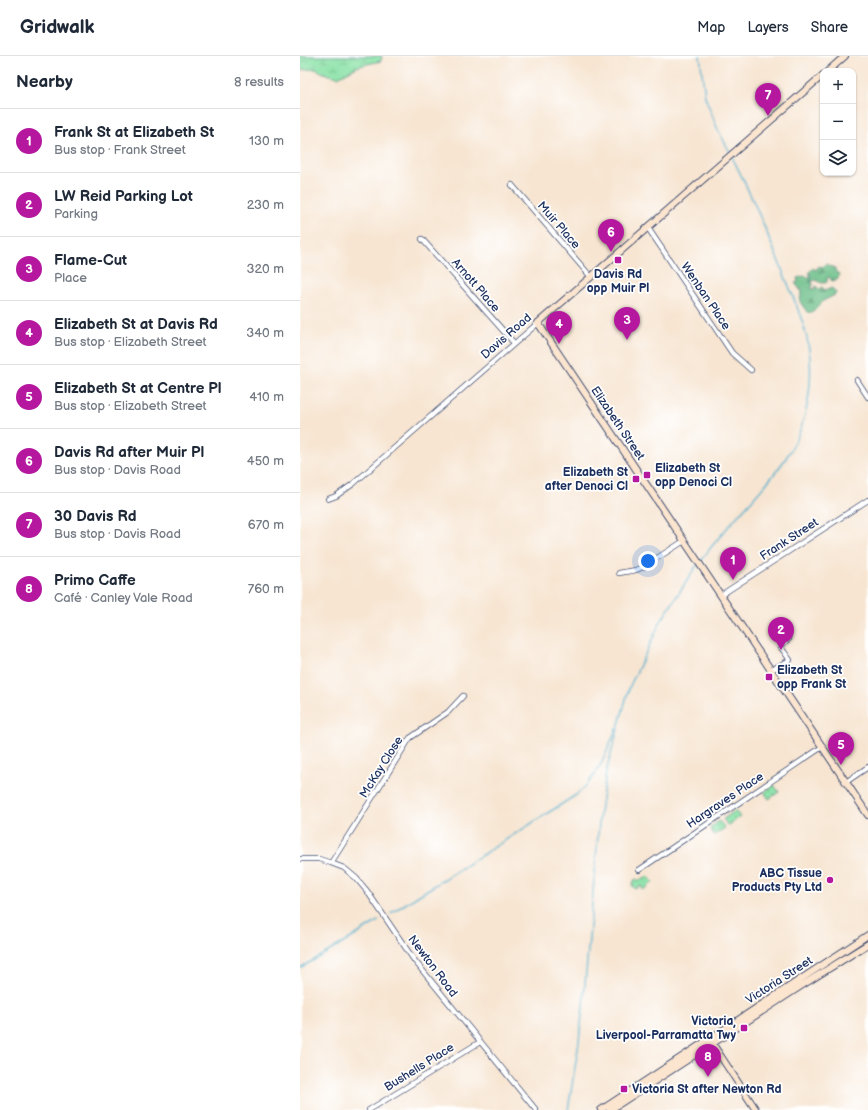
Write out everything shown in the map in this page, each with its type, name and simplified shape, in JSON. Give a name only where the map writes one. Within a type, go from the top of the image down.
[{"type":"street","points":[[831,68],[845,56]]},
{"type":"street","name":"Davis Road","points":[[328,499],[336,496],[353,484],[820,78]]},
{"type":"street","name":"Muir Place","points":[[512,185],[591,277]]},
{"type":"street","name":"Wenban Place","points":[[648,228],[732,354],[752,370]]},
{"type":"street","name":"Arnott Place","points":[[422,239],[514,343]]},
{"type":"street","name":"Elizabeth Street","points":[[538,323],[868,815]]},
{"type":"street","points":[[857,380],[868,397]]},
{"type":"street","name":"Frank Street","points":[[721,595],[868,500]]},
{"type":"street","points":[[619,573],[636,570],[684,541]]},
{"type":"street","points":[[770,669],[790,660],[780,646],[789,639]]},
{"type":"street","name":"McKay Close","points":[[331,862],[410,738],[448,712],[463,696]]},
{"type":"street","name":"Hargraves Place","points":[[639,870],[822,747]]},
{"type":"street","points":[[846,782],[868,768]]},
{"type":"street","name":"Newton Road","points":[[300,859],[319,859],[331,862],[344,868],[356,878],[414,960],[536,1110]]},
{"type":"street","name":"Victoria Street","points":[[610,1110],[868,935]]},
{"type":"street","name":"Victoria Street","points":[[601,1110],[868,944]]},
{"type":"street","points":[[711,1041],[756,1110]]},
{"type":"street","name":"Bushells Place","points":[[369,1110],[480,1042]]},
{"type":"green space","points":[[300,56],[382,56],[381,61],[359,66],[338,77],[315,69],[300,70]]},
{"type":"green space","points":[[827,264],[835,268],[835,271],[839,274],[838,279],[832,281],[829,277],[827,278],[827,282],[824,283],[816,280],[812,281],[813,285],[811,289],[814,289],[816,286],[819,289],[821,287],[823,288],[824,291],[832,288],[836,293],[823,301],[810,313],[807,312],[800,302],[801,291],[795,283],[798,282],[797,278],[804,276],[811,277],[809,272],[813,268],[816,270],[819,266],[822,267]]},
{"type":"green space","points":[[774,785],[779,792],[769,799],[764,792]]},
{"type":"green space","points":[[735,811],[740,817],[728,826],[723,819]]},
{"type":"green space","points":[[719,821],[725,828],[714,835],[710,828]]},
{"type":"green space","points":[[648,876],[653,882],[643,890],[641,886],[636,889],[632,886],[635,879],[642,880]]},
{"type":"waterway","points":[[700,56],[705,97],[718,130],[731,154]]},
{"type":"waterway","points":[[701,561],[721,534],[766,484],[786,458],[801,428],[809,395],[810,360],[804,327],[792,293],[762,221],[732,157]]},
{"type":"waterway","points":[[568,1110],[583,1007],[600,812],[606,772],[629,688],[661,621],[697,565]]},
{"type":"waterway","points":[[391,913],[576,795],[584,788],[596,773],[616,729]]},
{"type":"waterway","points":[[300,968],[378,921]]},
{"type":"place","name":"30 Davis Rd","points":[[768,116]]},
{"type":"place","name":"Davis Rd after Muir Pl","points":[[611,252]]},
{"type":"place","name":"Davis Rd opp Muir Pl","points":[[618,260]]},
{"type":"place","name":"Flame-Cut","points":[[627,340]]},
{"type":"place","name":"Elizabeth St at Davis Rd","points":[[559,344]]},
{"type":"place","name":"Elizabeth St opp Denoci Cl","points":[[647,475]]},
{"type":"place","name":"Elizabeth St after Denoci Cl","points":[[636,479]]},
{"type":"place","name":"Frank St at Elizabeth St","points":[[733,580]]},
{"type":"place","name":"LW Reid Parking Lot","points":[[781,650]]},
{"type":"place","name":"Elizabeth St opp Frank St","points":[[769,677]]},
{"type":"place","name":"Elizabeth St at Centre Pl","points":[[841,765]]},
{"type":"place","name":"ABC Tissue Products Pty Ltd","points":[[830,880]]},
{"type":"place","name":"Victoria, Liverpool-Parramatta Twy","points":[[744,1028]]},
{"type":"place","name":"Primo Caffe","points":[[708,1077]]},
{"type":"place","name":"Victoria St after Newton Rd","points":[[624,1089]]}]
